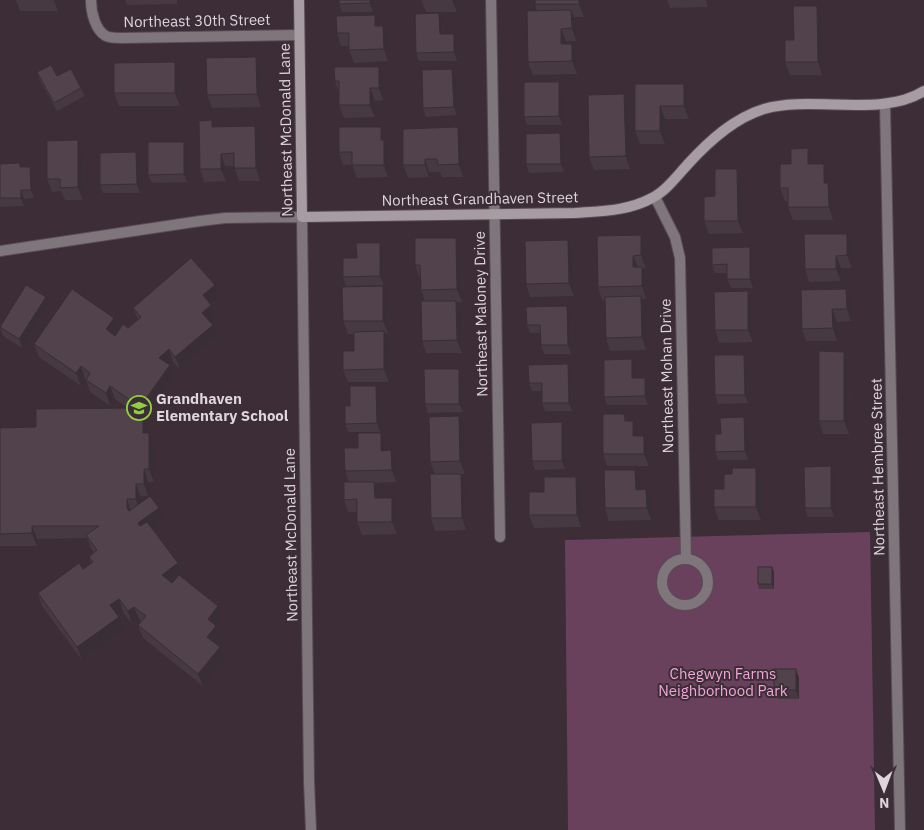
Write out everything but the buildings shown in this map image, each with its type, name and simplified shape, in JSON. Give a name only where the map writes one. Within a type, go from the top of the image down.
[{"type":"street","name":"Northeast 30th Street","points":[[91,0],[93,16],[98,28],[106,36],[122,38],[299,35]]},
{"type":"street","name":"Northeast McDonald Lane","points":[[299,0],[311,830]]},
{"type":"street","name":"Northeast Maloney Drive","points":[[491,0],[500,537]]},
{"type":"street","name":"Northeast Grandhaven Street","points":[[0,251],[200,220],[225,218],[612,211],[635,206],[655,197],[693,159],[735,122],[764,109],[795,105],[885,104],[916,96],[924,91]]},
{"type":"street","name":"Northeast Hembree Street","points":[[885,104],[900,830]]},
{"type":"street","name":"Northeast Mohan Drive","points":[[655,197],[674,237],[680,258],[686,560]]},
{"type":"street","points":[[686,560],[696,562],[701,566],[706,574],[708,583],[706,591],[700,600],[685,605],[676,603],[666,596],[662,580],[669,566],[676,561],[686,560]]},
{"type":"green space","name":"Chegwyn Farms Neighborhood Park","points":[[870,532],[875,830],[568,830],[565,540]]},
{"type":"place","name":"Grandhaven Elementary School","points":[[139,408]]}]
